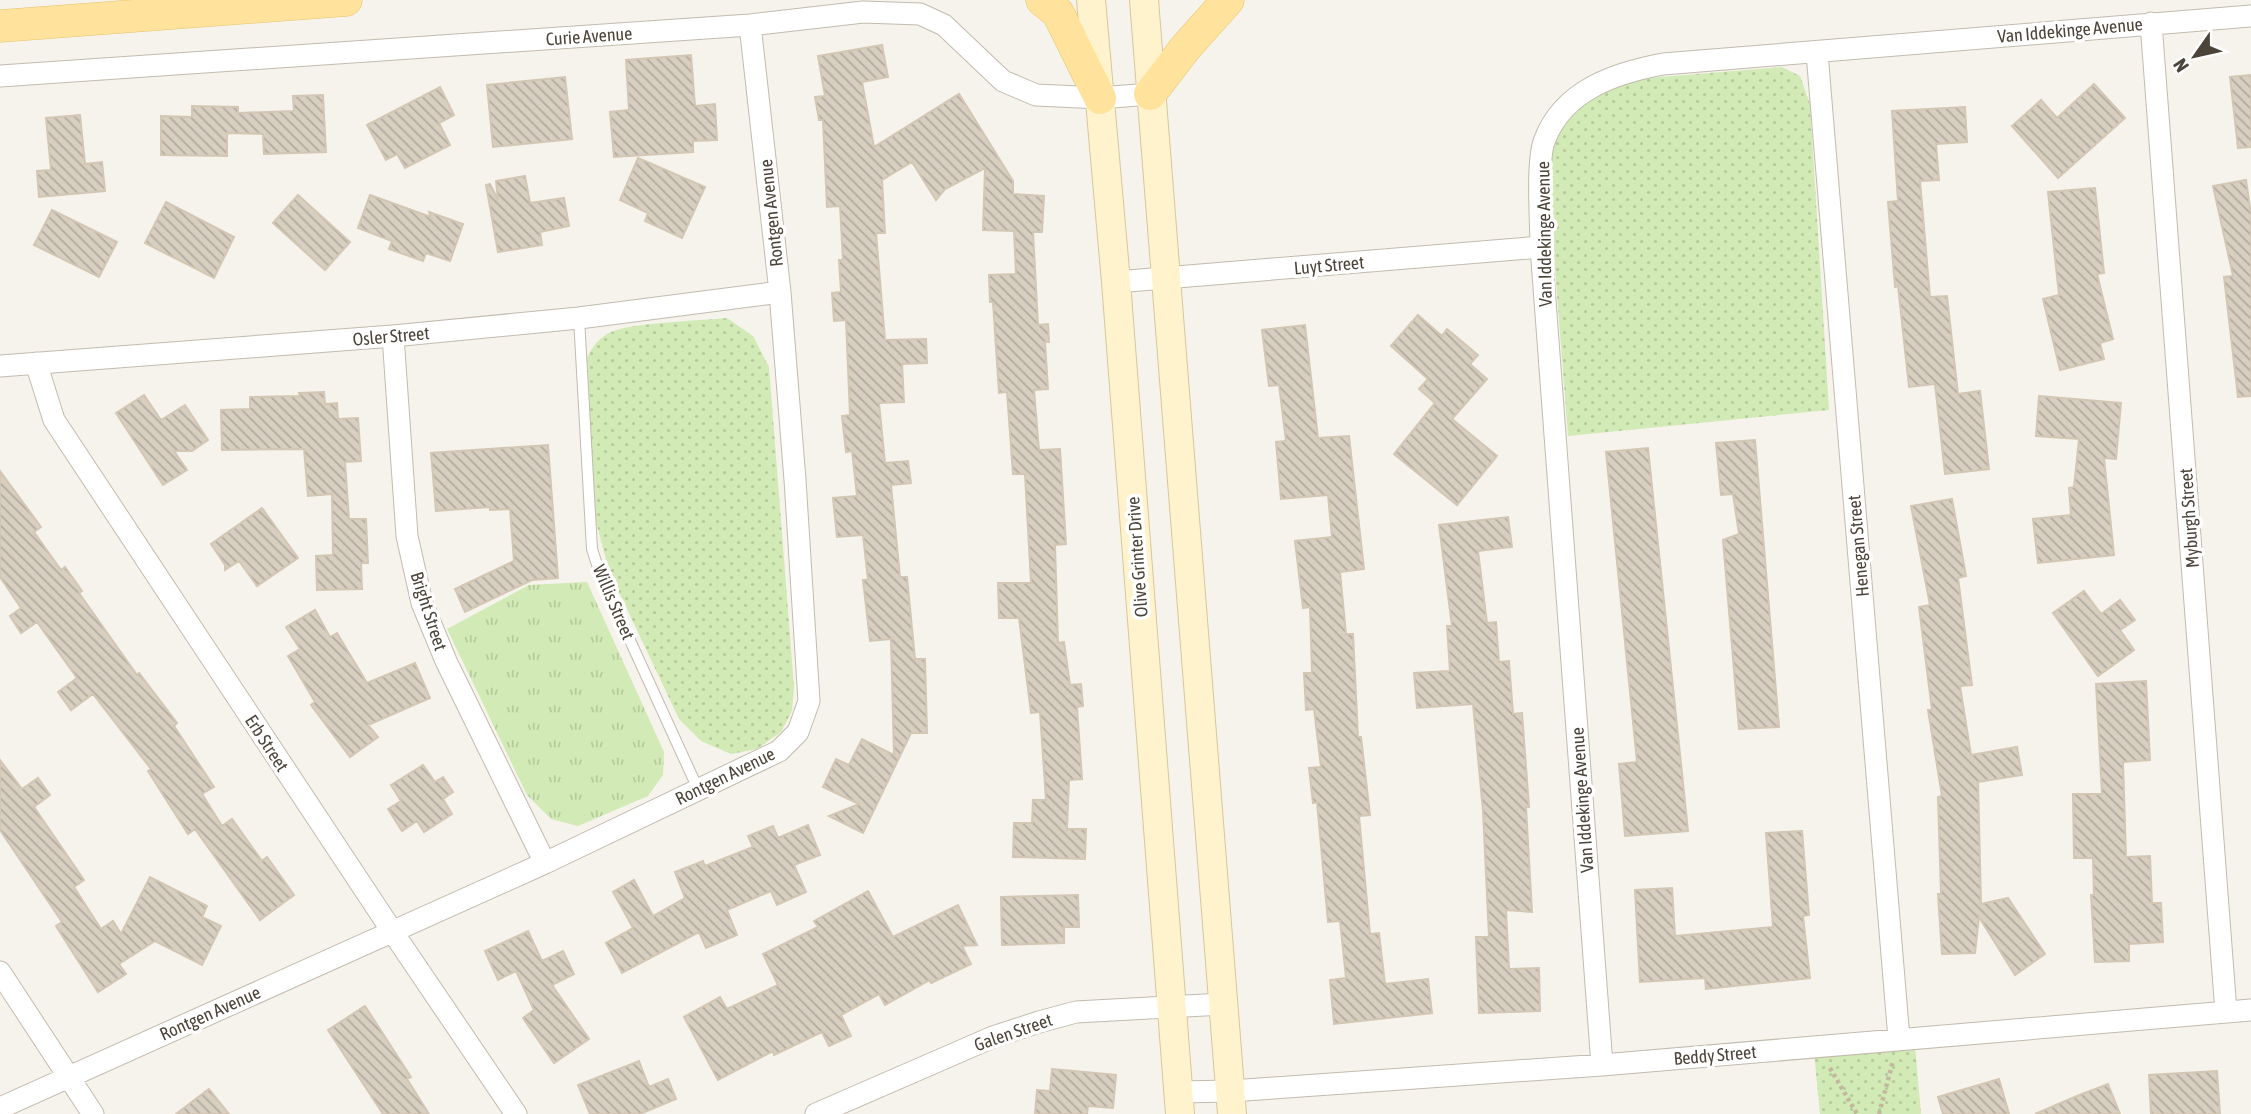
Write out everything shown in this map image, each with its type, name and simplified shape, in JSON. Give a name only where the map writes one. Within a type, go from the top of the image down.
[{"type":"main road","points":[[0,26],[346,0]]},
{"type":"main road","points":[[1042,0],[1058,13],[1100,98]]},
{"type":"main road","points":[[1150,94],[1202,26],[1228,0]]},
{"type":"street","name":"Olive Grinter Drive","points":[[1091,0],[1116,282],[1180,1103]]},
{"type":"street","points":[[1144,0],[1231,1102]]},
{"type":"street","name":"Curie Avenue","points":[[0,76],[750,25],[863,12],[920,14],[944,25],[1003,81],[1036,95],[1100,98],[1150,94]]},
{"type":"street","name":"Van Iddekinge Avenue","points":[[1602,1065],[1541,247],[1544,141],[1560,112],[1595,85],[1631,70],[1663,64],[2251,16]]},
{"type":"street","name":"Myburgh Street","points":[[2151,23],[2226,1012]]},
{"type":"street","name":"Rontgen Avenue","points":[[0,1108],[545,863],[779,751],[798,732],[809,701],[795,480],[780,292],[750,25]]},
{"type":"street","name":"Henegan Street","points":[[1816,53],[1899,1039]]},
{"type":"street","name":"Luyt Street","points":[[1116,282],[1541,247]]},
{"type":"street","name":"Osler Street","points":[[0,366],[393,336],[579,318],[780,292]]},
{"type":"street","name":"Bright Street","points":[[393,336],[407,536],[422,603],[446,661],[545,863]]},
{"type":"street","name":"Erb Street","points":[[36,363],[54,420],[516,1114]]},
{"type":"street","points":[[0,972],[93,1114]]},
{"type":"street","name":"Galen Street","points":[[816,1114],[857,1105],[993,1037],[1076,1012],[1223,1004]]},
{"type":"street","name":"Beddy Street","points":[[1180,1103],[1231,1102],[1602,1065],[2251,1010]]},
{"type":"lane","name":"Willis Street","points":[[579,318],[592,549],[601,577],[698,789]]},
{"type":"path","points":[[1879,1114],[1899,1039]]},
{"type":"path","points":[[1817,1046],[1857,1114]]},
{"type":"green space","points":[[1782,67],[1800,76],[1810,104],[1829,410],[1568,436],[1548,178],[1553,142],[1571,113],[1597,94],[1635,79]]},
{"type":"green space","points":[[727,318],[753,336],[769,367],[794,687],[792,711],[781,732],[757,749],[731,754],[701,741],[679,719],[609,571],[596,522],[581,374],[594,346],[607,334],[617,330],[647,324]]},
{"type":"green space","points":[[587,582],[664,752],[663,775],[648,796],[578,826],[551,819],[527,795],[447,629],[529,585]]},
{"type":"green space","points":[[1915,1045],[1921,1114],[1820,1114],[1814,1052]]},
{"type":"building","points":[[882,45],[888,77],[862,82],[874,147],[959,94],[1013,181],[1013,194],[1044,196],[1042,232],[1033,232],[1038,325],[1048,324],[1049,342],[1045,342],[1048,389],[1034,390],[1039,450],[1060,449],[1066,544],[1055,545],[1058,643],[1064,642],[1070,685],[1081,684],[1083,706],[1077,707],[1082,779],[1069,780],[1067,829],[1086,829],[1085,859],[1013,857],[1014,823],[1032,823],[1033,800],[1046,800],[1040,712],[1031,713],[1019,618],[999,618],[998,583],[1031,583],[1025,474],[1013,474],[1007,392],[999,393],[993,302],[990,302],[989,275],[1016,274],[1014,231],[983,230],[985,168],[945,189],[936,200],[912,162],[882,180],[885,233],[876,233],[885,340],[926,339],[927,363],[902,364],[904,402],[879,403],[885,463],[908,461],[911,483],[891,485],[900,577],[907,577],[915,659],[925,659],[927,733],[911,733],[863,833],[829,816],[859,804],[823,787],[836,759],[849,765],[862,739],[894,755],[891,639],[870,641],[863,580],[868,580],[863,535],[837,537],[833,498],[857,496],[852,451],[846,452],[842,416],[850,415],[846,320],[834,321],[832,293],[841,292],[839,260],[843,260],[840,206],[827,207],[823,120],[819,120],[815,97],[825,96],[818,56]]},
{"type":"building","points":[[691,55],[695,106],[715,104],[717,140],[693,141],[693,152],[614,157],[610,112],[629,110],[626,60]]},
{"type":"building","points":[[2251,75],[2251,147],[2238,148],[2230,77]]},
{"type":"building","points":[[565,77],[572,139],[493,147],[487,85]]},
{"type":"building","points":[[2094,84],[2125,118],[2058,178],[2012,126],[2041,100],[2057,118]]},
{"type":"building","points":[[440,87],[454,115],[439,123],[450,145],[405,168],[397,154],[386,160],[367,125]]},
{"type":"building","points":[[323,95],[326,152],[264,154],[263,134],[227,133],[227,156],[161,155],[161,116],[192,117],[192,106],[238,107],[238,113],[294,111],[293,96]]},
{"type":"building","points":[[1965,107],[1967,142],[1936,144],[1939,180],[1920,181],[1930,297],[1947,296],[1958,394],[1980,391],[1989,469],[1945,474],[1935,384],[1909,387],[1898,286],[1895,287],[1888,202],[1898,201],[1892,111]]},
{"type":"building","points":[[80,115],[85,164],[102,162],[105,191],[39,197],[37,171],[51,170],[46,118]]},
{"type":"building","points":[[638,158],[705,187],[682,238],[645,221],[648,213],[620,200]]},
{"type":"building","points":[[525,176],[530,203],[564,198],[569,226],[540,232],[542,245],[498,252],[486,185],[490,184],[498,200],[496,181]]},
{"type":"building","points":[[2246,180],[2251,214],[2251,396],[2238,397],[2224,277],[2233,276],[2213,186]]},
{"type":"building","points":[[2095,188],[2104,273],[2097,274],[2113,339],[2100,343],[2104,359],[2060,370],[2043,299],[2059,295],[2048,192]]},
{"type":"building","points":[[298,195],[350,242],[325,270],[273,223]]},
{"type":"building","points":[[370,195],[431,217],[429,212],[463,224],[450,261],[426,253],[423,261],[389,249],[392,241],[358,228]]},
{"type":"building","points":[[166,202],[234,237],[214,278],[145,243]]},
{"type":"building","points":[[52,210],[117,242],[99,277],[34,245]]},
{"type":"building","points":[[1418,315],[1442,336],[1447,329],[1478,355],[1470,364],[1487,379],[1452,419],[1497,456],[1457,505],[1394,454],[1435,403],[1419,389],[1428,379],[1391,346]]},
{"type":"building","points":[[1305,325],[1318,438],[1349,436],[1364,569],[1340,572],[1346,634],[1353,634],[1358,737],[1361,737],[1370,815],[1359,816],[1370,934],[1379,933],[1385,984],[1428,979],[1432,1013],[1334,1024],[1330,980],[1346,978],[1340,921],[1328,922],[1317,802],[1313,803],[1309,768],[1321,767],[1314,709],[1306,710],[1304,673],[1312,673],[1310,607],[1303,608],[1295,541],[1332,537],[1328,495],[1281,499],[1276,442],[1286,441],[1279,385],[1269,386],[1262,330]]},
{"type":"building","points":[[324,392],[325,404],[337,403],[338,419],[358,418],[361,461],[345,462],[349,519],[366,519],[368,563],[361,563],[362,589],[317,590],[316,556],[333,555],[332,494],[308,496],[304,449],[222,450],[221,410],[250,409],[250,397],[300,396],[299,393]]},
{"type":"building","points":[[144,395],[161,420],[185,405],[208,440],[192,451],[174,451],[187,470],[163,485],[116,413]]},
{"type":"building","points":[[2039,396],[2121,403],[2116,459],[2104,458],[2114,555],[2038,563],[2033,519],[2071,515],[2069,488],[2074,487],[2079,439],[2036,436]]},
{"type":"building","points":[[1755,440],[1779,727],[1739,729],[1723,540],[1739,534],[1733,494],[1721,495],[1716,443]]},
{"type":"building","points":[[548,445],[558,578],[532,580],[465,612],[455,589],[514,561],[510,509],[490,510],[490,507],[436,511],[431,453]]},
{"type":"building","points":[[1648,448],[1688,831],[1625,836],[1619,764],[1637,762],[1606,452]]},
{"type":"building","points":[[0,471],[41,527],[34,532],[61,570],[65,567],[82,591],[79,593],[137,675],[139,673],[177,723],[174,726],[214,787],[202,794],[222,826],[232,819],[262,861],[267,857],[294,895],[260,920],[195,829],[188,834],[148,771],[151,769],[93,694],[71,710],[58,692],[77,678],[37,622],[21,633],[10,616],[21,608],[0,577]]},
{"type":"building","points":[[1952,499],[1966,576],[1958,578],[1972,685],[1960,686],[1971,755],[2017,747],[2022,775],[1978,782],[1981,904],[2008,898],[2045,954],[2015,975],[1979,917],[1975,953],[1942,954],[1938,894],[1941,894],[1938,797],[1942,796],[1928,710],[1932,710],[1919,607],[1930,605],[1911,506]]},
{"type":"building","points":[[262,508],[298,558],[257,586],[239,561],[225,570],[225,565],[211,544]]},
{"type":"building","points":[[1508,517],[1512,547],[1478,551],[1487,623],[1496,622],[1499,662],[1509,661],[1513,714],[1522,713],[1529,807],[1526,807],[1532,912],[1506,910],[1509,969],[1539,968],[1540,1011],[1479,1013],[1476,937],[1489,937],[1483,811],[1473,704],[1417,708],[1414,673],[1450,671],[1447,626],[1452,626],[1439,525]]},
{"type":"building","points":[[2084,591],[2101,614],[2120,600],[2135,620],[2120,630],[2134,650],[2098,676],[2053,613]]},
{"type":"building","points":[[315,610],[330,637],[337,633],[367,683],[415,663],[430,698],[368,725],[378,737],[350,757],[311,705],[315,702],[288,656],[300,649],[286,627]]},
{"type":"building","points":[[2146,681],[2150,760],[2123,762],[2126,857],[2150,856],[2152,903],[2161,903],[2163,942],[2129,944],[2129,961],[2095,962],[2091,895],[2094,895],[2093,858],[2074,858],[2073,794],[2102,794],[2096,684]]},
{"type":"building","points":[[0,760],[22,789],[38,778],[50,795],[34,807],[84,880],[74,887],[101,929],[113,921],[121,934],[150,877],[207,906],[202,917],[221,926],[202,965],[155,941],[119,964],[126,974],[98,992],[56,926],[62,922],[0,830]]},
{"type":"building","points":[[423,765],[435,782],[443,777],[453,792],[443,799],[452,814],[424,832],[417,821],[402,831],[388,809],[401,801],[391,785]]},
{"type":"building","points":[[808,825],[820,855],[794,865],[806,892],[777,905],[771,891],[727,910],[737,935],[706,948],[699,932],[622,973],[606,943],[633,928],[613,892],[634,880],[653,916],[685,898],[675,872],[703,861],[705,866],[753,847],[748,836],[773,826],[778,838]]},
{"type":"building","points":[[1802,831],[1809,915],[1803,916],[1810,978],[1706,989],[1705,978],[1640,982],[1635,890],[1672,888],[1675,936],[1773,927],[1766,833]]},
{"type":"building","points":[[868,891],[893,937],[958,905],[977,945],[962,946],[971,964],[931,983],[930,980],[885,1005],[879,994],[841,1015],[851,1036],[829,1046],[822,1032],[774,1055],[773,1051],[718,1080],[684,1017],[720,997],[727,1009],[778,985],[763,954],[818,927],[814,921]]},
{"type":"building","points":[[1078,895],[1079,927],[1064,927],[1064,943],[1002,945],[1001,897]]},
{"type":"building","points":[[528,931],[542,961],[563,951],[574,974],[552,985],[589,1039],[554,1063],[523,1018],[534,1010],[516,971],[498,980],[485,951]]},
{"type":"building","points":[[365,1006],[411,1077],[407,1079],[429,1114],[383,1114],[328,1030]]},
{"type":"building","points":[[639,1061],[649,1087],[668,1079],[676,1099],[640,1114],[590,1114],[578,1085]]},
{"type":"building","points":[[1052,1069],[1116,1075],[1113,1108],[1088,1106],[1087,1114],[1035,1114],[1037,1090],[1050,1091]]},
{"type":"building","points":[[2217,1071],[2220,1114],[2151,1114],[2149,1075]]},
{"type":"building","points":[[1999,1079],[2009,1114],[1943,1114],[1938,1097]]},
{"type":"building","points":[[2108,1084],[2120,1114],[2035,1114],[2077,1096]]},
{"type":"building","points":[[209,1089],[229,1114],[176,1114]]}]
